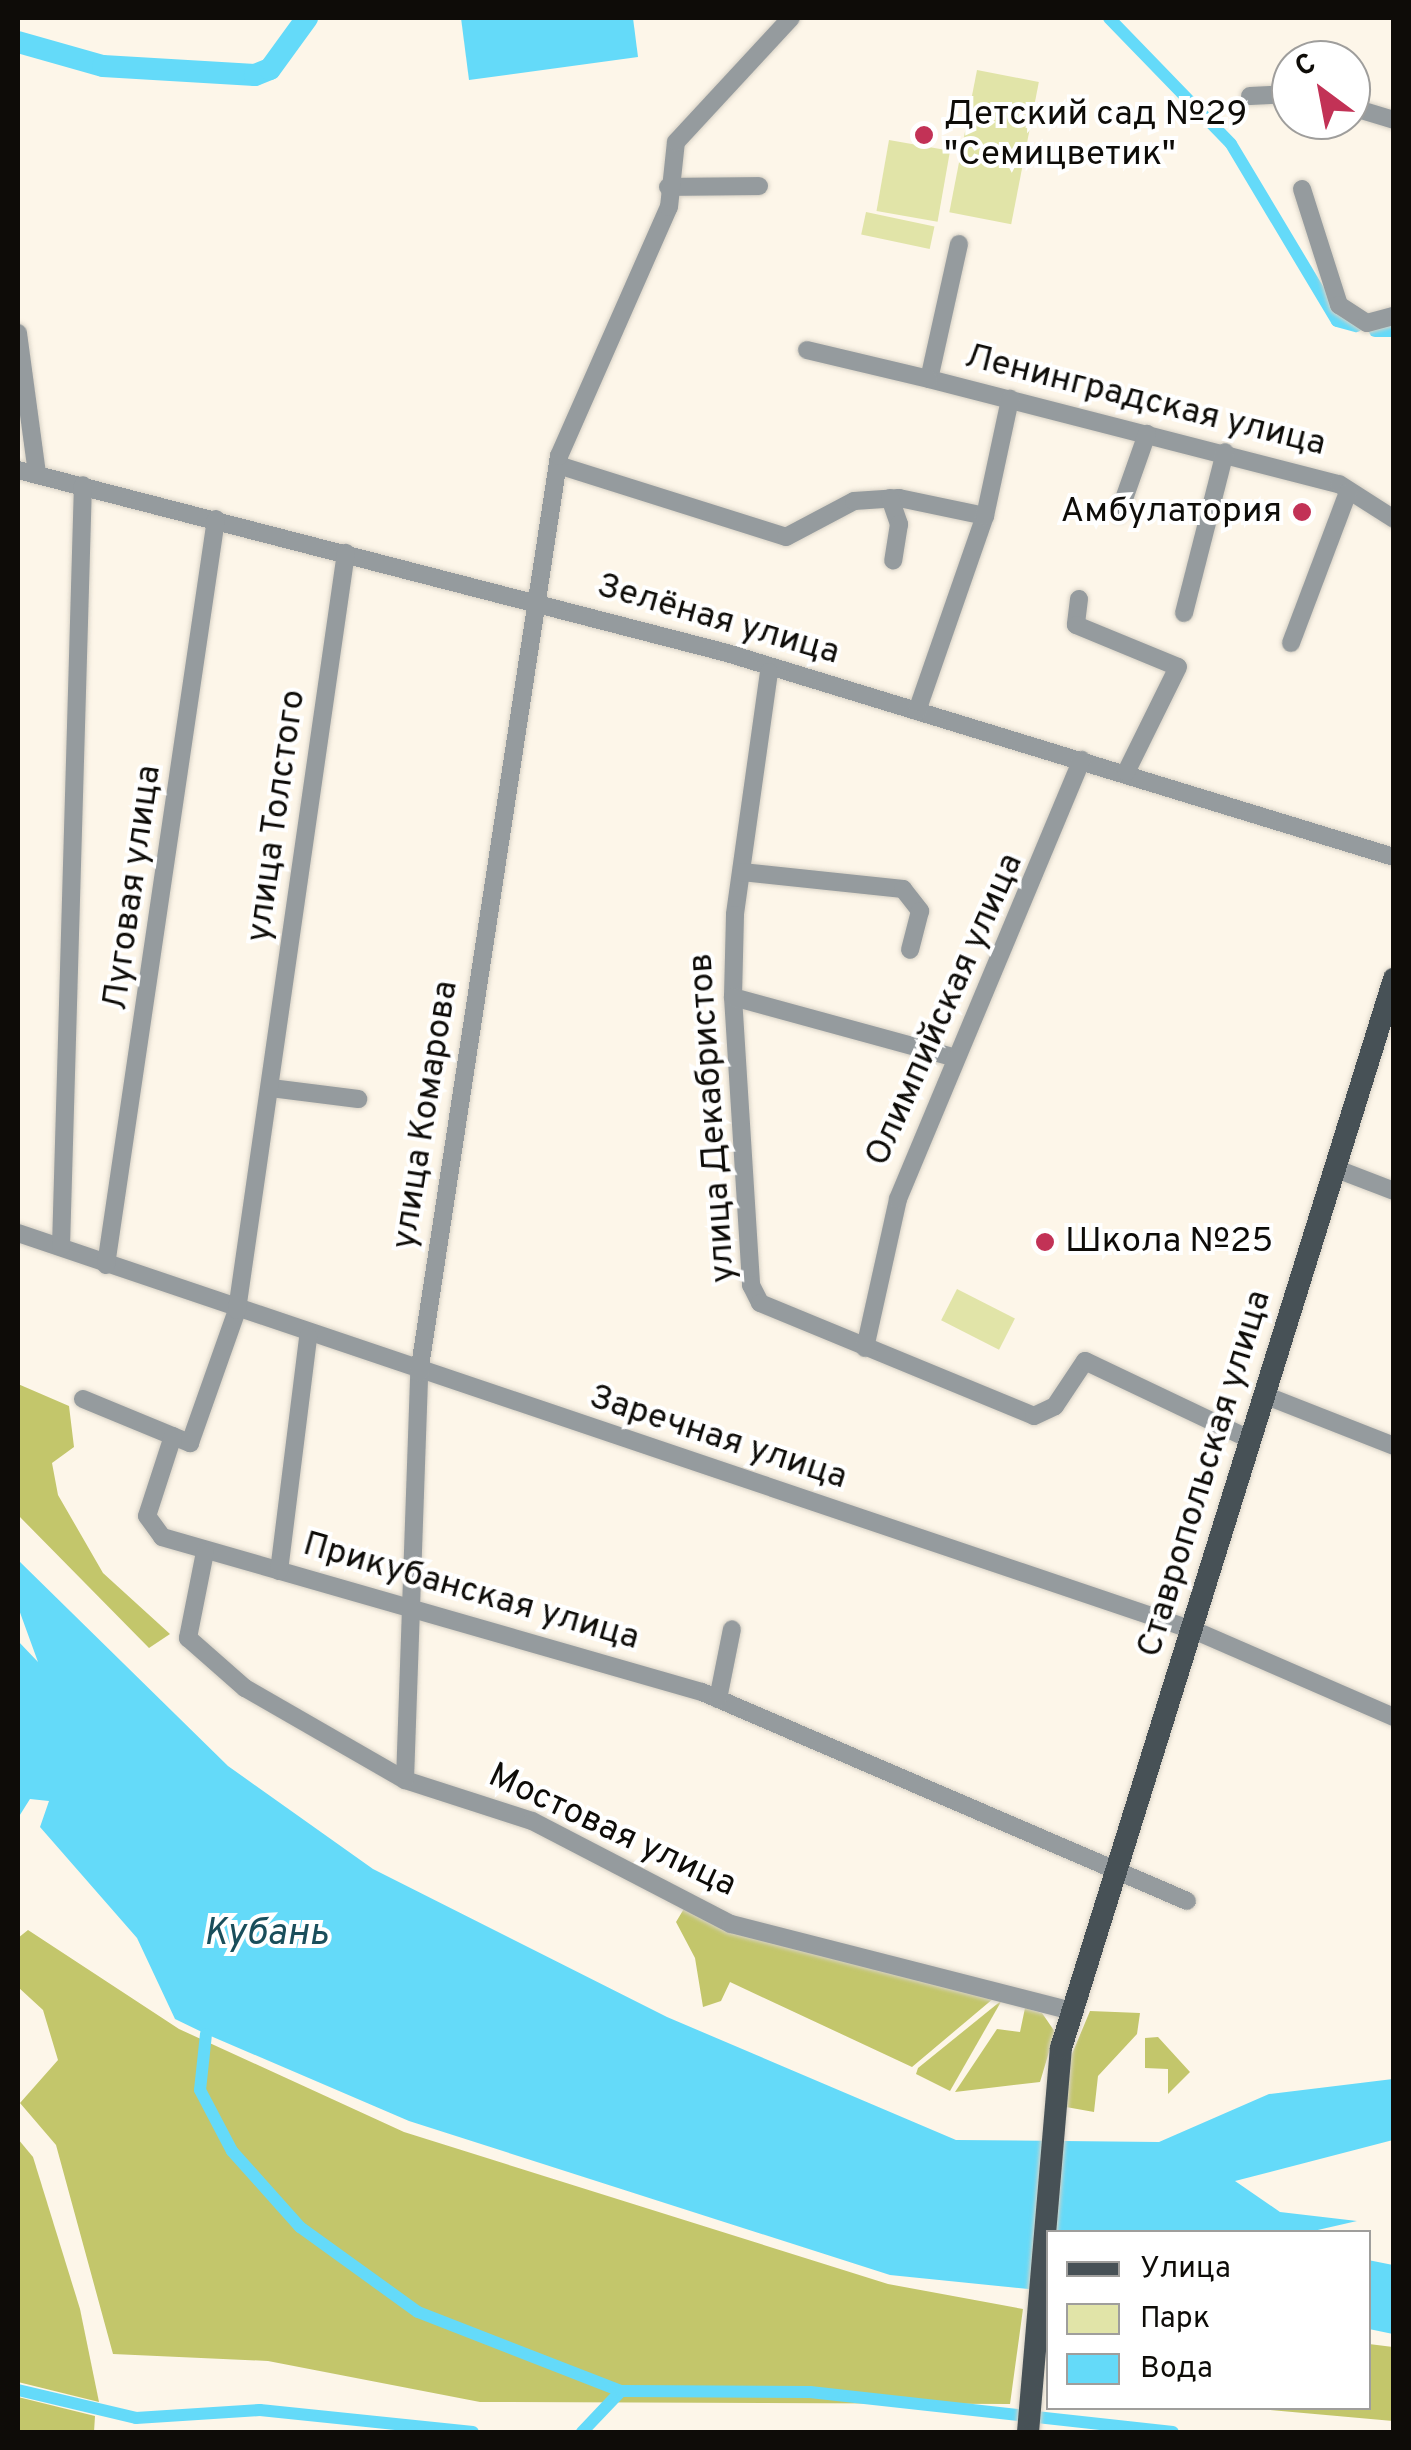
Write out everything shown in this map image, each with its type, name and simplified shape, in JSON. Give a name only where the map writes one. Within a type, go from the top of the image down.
[{"type":"main road","name":"Ставропольская улица","points":[[1028,2432],[1055,2100],[1072,2011],[1196,1630],[1250,1439],[1394,979]]},
{"type":"street","name":"улица Комарова","points":[[405,1780],[419,1372],[558,465],[669,207],[668,187],[676,142],[791,18]]},
{"type":"street","points":[[1250,96],[1271,95]]},
{"type":"street","points":[[668,187],[759,186]]},
{"type":"street","points":[[1302,189],[1339,305],[1367,323],[1394,316]]},
{"type":"street","name":"Ленинградская улица","points":[[929,379],[959,244]]},
{"type":"street","points":[[18,333],[37,473]]},
{"type":"street","name":"Ленинградская улица","points":[[807,350],[1226,452],[1348,492],[1394,519]]},
{"type":"street","points":[[918,711],[985,516],[1010,398]]},
{"type":"street","points":[[1119,513],[1147,434]]},
{"type":"street","points":[[1184,613],[1226,452]]},
{"type":"street","points":[[558,465],[786,536],[835,506],[890,498],[985,516]]},
{"type":"street","name":"Зелёная улица","points":[[18,470],[537,603],[1126,772],[1394,857]]},
{"type":"street","points":[[61,1247],[82,485]]},
{"type":"street","points":[[1290,643],[1348,492]]},
{"type":"street","points":[[890,498],[899,524],[892,562]]},
{"type":"street","name":"Луговая улица","points":[[106,1266],[216,518]]},
{"type":"street","name":"улица Толстого","points":[[174,1436],[190,1443],[237,1310],[346,553]]},
{"type":"street","points":[[1079,599],[1076,624],[1178,667],[1126,772]]},
{"type":"street","name":"улица Декабристов","points":[[769,672],[742,872],[734,997],[751,1285],[774,1313],[1034,1416],[1054,1406],[1084,1361],[1250,1439]]},
{"type":"street","name":"Олимпийская улица","points":[[864,1348],[898,1198],[953,1056],[1082,760]]},
{"type":"street","points":[[742,872],[903,889],[920,911],[910,950]]},
{"type":"street","points":[[734,997],[953,1056]]},
{"type":"street","points":[[271,1088],[358,1099]]},
{"type":"street","points":[[1334,1168],[1394,1190]]},
{"type":"street","name":"Заречная улица","points":[[18,1233],[308,1337],[1196,1630],[1394,1718]]},
{"type":"street","points":[[279,1571],[308,1337]]},
{"type":"street","points":[[1264,1395],[1394,1446]]},
{"type":"street","points":[[83,1399],[174,1436]]},
{"type":"street","name":"Прикубанская улица","points":[[174,1436],[150,1529],[205,1552],[408,1607],[718,1699],[1118,1874]]},
{"type":"street","name":"Мостовая улица","points":[[205,1552],[188,1638],[245,1688],[405,1780],[532,1821],[731,1924],[1072,2011]]},
{"type":"street","points":[[718,1699],[732,1629]]},
{"type":"street","points":[[1118,1874],[1187,1901]]},
{"type":"green space","points":[[977,70],[1039,82],[1011,224],[949,212]]},
{"type":"green space","points":[[889,140],[950,151],[938,222],[876,211]]},
{"type":"green space","points":[[866,212],[934,227],[930,249],[861,234]]},
{"type":"green space","points":[[957,1289],[1015,1319],[999,1350],[941,1320]]},
{"type":"green space","points":[[18,1384],[69,1406],[74,1447],[52,1463],[58,1495],[103,1573],[170,1634],[149,1648],[18,1515]]},
{"type":"green space","points":[[685,1907],[994,1998],[912,2067],[730,1982],[721,2001],[703,2007],[695,1958],[676,1922]]},
{"type":"green space","points":[[28,1930],[179,2029],[404,2132],[888,2284],[1023,2309],[1010,2404],[480,2402],[268,2361],[113,2354],[56,2145],[20,2103],[58,2060],[43,2010],[18,1987],[18,1938]]},
{"type":"green space","points":[[1002,2000],[950,2091],[916,2074],[918,2068]]},
{"type":"green space","points":[[1025,2008],[1042,2013],[1055,2032],[1040,2082],[955,2092],[997,2029],[1020,2032]]},
{"type":"green space","points":[[1090,2011],[1140,2013],[1137,2034],[1098,2076],[1094,2112],[1066,2107],[1069,2061]]},
{"type":"green space","points":[[1158,2037],[1190,2072],[1168,2094],[1168,2069],[1145,2068],[1145,2038]]},
{"type":"green space","points":[[18,2139],[33,2157],[80,2309],[99,2402],[18,2382]]},
{"type":"green space","points":[[1371,2344],[1393,2347],[1393,2421],[1271,2410],[1371,2410]]},
{"type":"green space","points":[[18,2397],[95,2416],[94,2432],[18,2432]]},
{"type":"water","points":[[461,18],[633,18],[638,57],[469,80]]},
{"type":"water","name":"Кубань","points":[[18,1560],[228,1766],[373,1869],[667,2017],[956,2140],[1159,2142],[1269,2094],[1393,2079],[1393,2140],[1235,2181],[1280,2212],[1357,2221],[1318,2230],[1046,2230],[1046,2291],[890,2275],[409,2121],[175,2019],[137,1938],[40,1827],[49,1801],[30,1799],[18,1818],[18,1641],[38,1662],[18,1607]]},
{"type":"water","points":[[1371,2261],[1393,2265],[1393,2334],[1371,2329]]},
{"type":"waterway","points":[[18,42],[103,66],[255,75],[270,69],[307,18]]},
{"type":"waterway","points":[[1109,18],[1231,144],[1337,321],[1356,326]]},
{"type":"waterway","points":[[1375,331],[1394,331]]},
{"type":"waterway","points":[[206,2034],[200,2090],[232,2151],[300,2227],[418,2312],[621,2391],[582,2432]]},
{"type":"waterway","points":[[18,2390],[136,2418],[260,2410],[473,2432]]},
{"type":"waterway","points":[[621,2391],[810,2392],[1173,2432]]},
{"type":"place","name":"Детский сад №29 \"Семицветик\"","points":[[924,135]]},
{"type":"place","name":"Амбулатория","points":[[1302,512]]},
{"type":"place","name":"Школа №25","points":[[1045,1242]]}]
